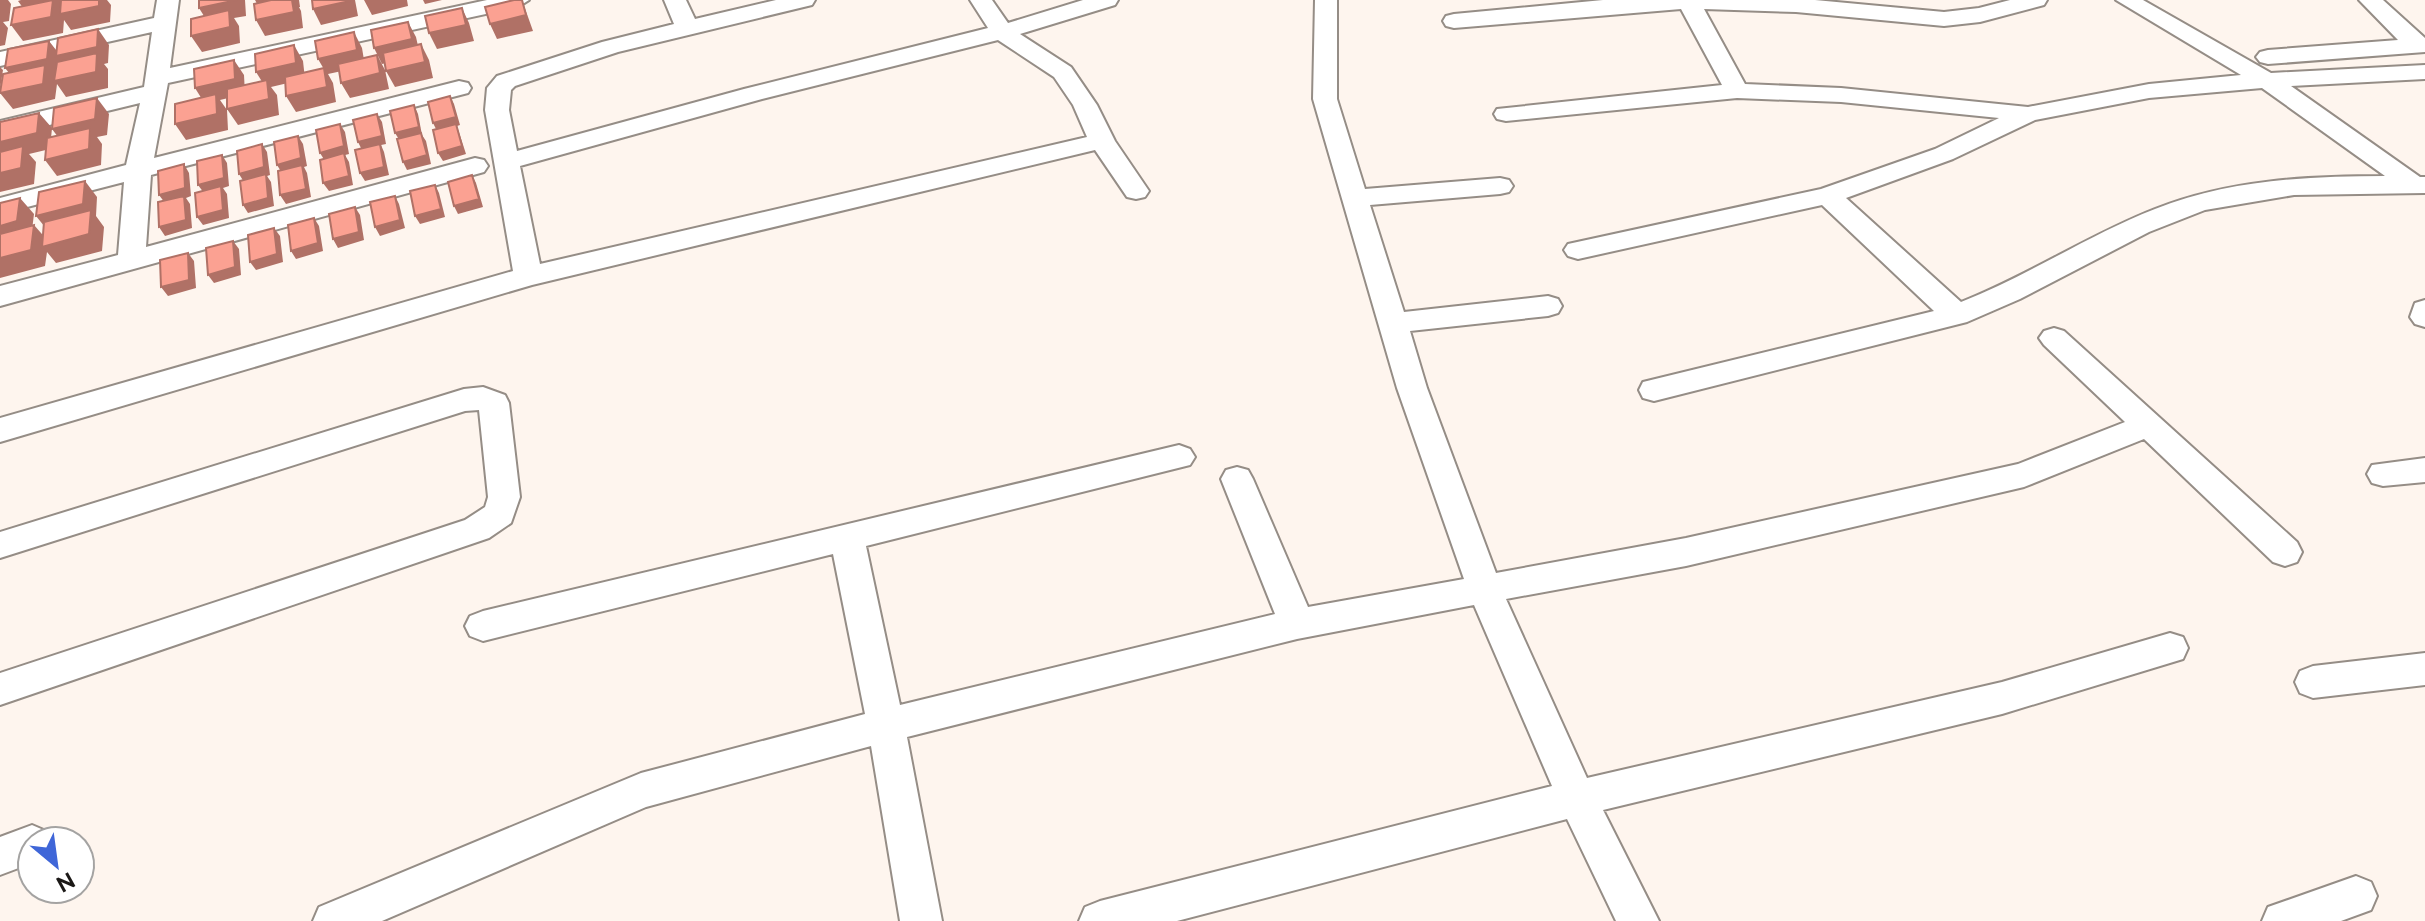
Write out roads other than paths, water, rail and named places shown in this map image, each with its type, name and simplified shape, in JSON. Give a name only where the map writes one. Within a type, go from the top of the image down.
[{"type":"street","points":[[0,129],[155,86],[518,0]]},
{"type":"street","points":[[675,0],[687,27]]},
{"type":"street","points":[[528,276],[497,110],[499,88],[506,81],[610,47],[804,0]]},
{"type":"street","points":[[981,0],[1002,32],[1063,72],[1085,105],[1102,141],[1136,191]]},
{"type":"street","points":[[505,162],[753,94],[1002,32],[1107,0]]},
{"type":"street","points":[[1326,0],[1325,99],[1412,388],[1484,588],[1577,798],[1638,921]]},
{"type":"street","points":[[1454,21],[1632,4],[1689,2],[1796,5],[1944,19],[1980,15],[2036,0]]},
{"type":"street","points":[[2127,0],[2268,69],[2419,185]]},
{"type":"street","points":[[2370,0],[2421,45]]},
{"type":"street","points":[[1689,2],[1737,91]]},
{"type":"street","points":[[0,59],[171,6],[138,171],[131,262]]},
{"type":"street","points":[[1578,250],[1827,196],[1885,177],[2028,114],[2268,69],[2421,45]]},
{"type":"street","points":[[2268,69],[2425,72]]},
{"type":"street","points":[[0,206],[459,88]]},
{"type":"street","points":[[1506,114],[1737,91],[1841,95],[2028,114]]},
{"type":"street","points":[[1944,106],[1959,113],[1972,126],[1969,142]]},
{"type":"street","points":[[0,430],[528,276],[1102,141]]},
{"type":"street","points":[[0,296],[475,166]]},
{"type":"street","points":[[1654,390],[1957,315],[1993,302],[2167,214],[2221,197],[2346,184],[2419,185]]},
{"type":"street","points":[[1355,198],[1500,186]]},
{"type":"street","points":[[1827,196],[1957,315]]},
{"type":"street","points":[[1393,323],[1548,306]]},
{"type":"street","points":[[2425,310],[2425,317]]},
{"type":"street","points":[[2054,338],[2285,552]]},
{"type":"street","points":[[0,545],[464,400],[483,398],[494,403],[504,497],[499,514],[477,529],[0,689]]},
{"type":"street","points":[[334,921],[641,791],[886,725],[1297,624],[1686,552],[1918,501],[2024,475],[2148,425]]},
{"type":"street","points":[[483,626],[1179,457]]},
{"type":"street","points":[[2383,474],[2425,470]]},
{"type":"street","points":[[1237,479],[1297,624]]},
{"type":"street","points":[[847,538],[886,725],[921,921]]},
{"type":"street","points":[[1100,921],[1577,798],[2002,698],[2170,648]]},
{"type":"street","points":[[2313,682],[2425,669]]},
{"type":"street","points":[[2283,921],[2356,896]]}]
